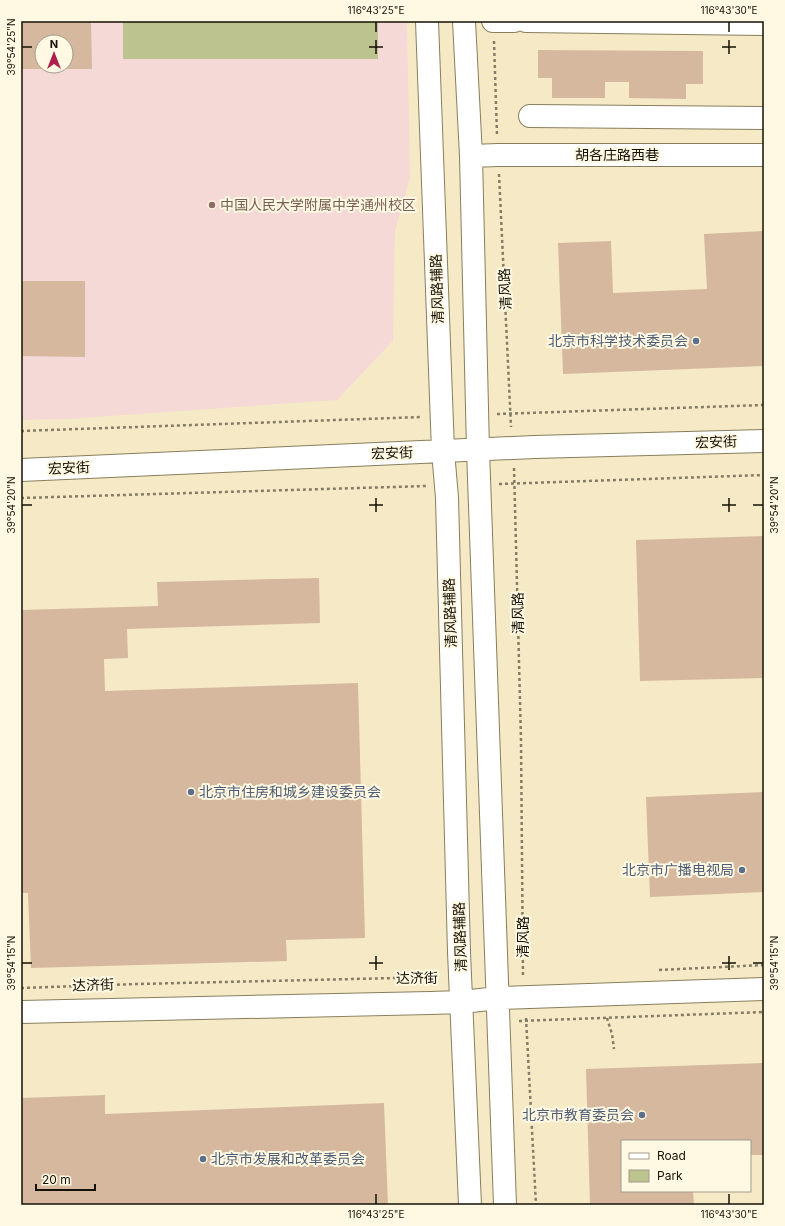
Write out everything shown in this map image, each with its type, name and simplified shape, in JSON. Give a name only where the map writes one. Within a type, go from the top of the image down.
[{"type":"street","name":"清风路辅路","points":[[427,21],[442,416],[447,498],[461,977],[470,1205]]},
{"type":"street","name":"清风路","points":[[464,21],[471,156],[478,450],[498,975],[505,1205]]},
{"type":"street","points":[[493,21],[514,21]]},
{"type":"street","points":[[526,21],[764,24]]},
{"type":"street","points":[[530,116],[764,118]]},
{"type":"street","name":"胡各庄路西巷","points":[[471,156],[764,155]]},
{"type":"street","name":"宏安街","points":[[21,470],[513,448],[764,441]]},
{"type":"street","name":"达济街","points":[[21,1012],[462,1002],[498,998],[524,987],[764,989]]},
{"type":"path","name":"清风路","points":[[493,21],[510,414],[515,483],[522,740],[524,987],[536,1205]]},
{"type":"path","points":[[478,415],[764,405]]},
{"type":"path","points":[[21,431],[442,416]]},
{"type":"path","points":[[480,485],[764,475]]},
{"type":"path","name":"宏安街","points":[[21,498],[446,486]]},
{"type":"path","points":[[656,970],[764,965]]},
{"type":"path","points":[[498,975],[524,987],[529,976]]},
{"type":"path","name":"达济街","points":[[21,988],[461,977]]},
{"type":"path","points":[[607,1018],[612,1034],[614,1050]]},
{"type":"shaded area","name":"中国人民大学附属中学通州校区","points":[[21,21],[407,21],[410,178],[395,231],[393,341],[337,400],[68,419],[21,420]]},
{"type":"green space","points":[[123,21],[378,21],[378,59],[123,59]]},
{"type":"building","points":[[21,21],[91,21],[92,69],[74,69],[74,34],[34,34],[34,69],[21,69]]},
{"type":"building","points":[[538,50],[703,51],[703,84],[686,84],[686,99],[629,98],[629,82],[605,82],[605,98],[552,98],[552,78],[538,78]]},
{"type":"building","points":[[764,231],[764,366],[563,374],[558,243],[611,241],[613,293],[707,289],[704,234]]},
{"type":"building","points":[[21,281],[85,281],[85,357],[21,356]]},
{"type":"building","points":[[764,536],[764,678],[640,681],[636,540]]},
{"type":"building","name":"北京市住房和城乡建设委员会","points":[[319,578],[320,623],[127,629],[128,658],[104,659],[105,691],[358,683],[365,938],[286,940],[287,961],[31,968],[28,893],[21,893],[21,610],[158,606],[157,582]]},
{"type":"building","points":[[764,792],[764,892],[650,897],[646,797]]},
{"type":"building","points":[[764,1063],[764,1155],[751,1155],[751,1140],[621,1140],[621,1192],[693,1192],[694,1205],[590,1205],[586,1069]]},
{"type":"building","name":"北京市发展和改革委员会","points":[[105,1095],[105,1114],[384,1103],[388,1205],[21,1205],[21,1098]]},
{"type":"place","name":"中国人民大学附属中学通州校区","points":[[212,205]]},
{"type":"place","name":"北京市科学技术委员会","points":[[696,341]]},
{"type":"place","name":"北京市住房和城乡建设委员会","points":[[191,792]]},
{"type":"place","name":"北京市广播电视局","points":[[742,870]]},
{"type":"place","name":"北京市教育委员会","points":[[642,1115]]},
{"type":"place","name":"北京市发展和改革委员会","points":[[203,1159]]}]
